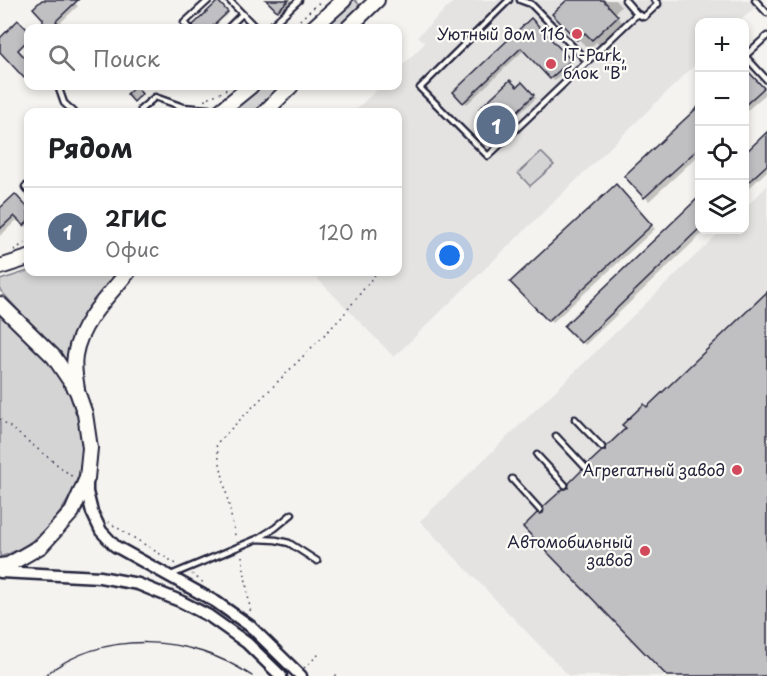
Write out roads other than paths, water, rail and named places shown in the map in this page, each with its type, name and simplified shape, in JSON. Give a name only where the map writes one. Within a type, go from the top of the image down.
[{"type":"main road","points":[[317,24],[344,0]]},
{"type":"main road","points":[[364,0],[367,3],[376,0]]},
{"type":"main road","points":[[352,24],[376,0]]},
{"type":"main road","points":[[225,108],[246,90]]},
{"type":"main road","points":[[270,108],[287,90]]},
{"type":"main road","points":[[0,267],[24,259]]},
{"type":"main road","points":[[0,566],[8,565],[41,546],[72,512],[87,478],[90,448],[85,414],[77,391],[74,372],[75,354],[88,322],[125,276]]},
{"type":"main road","points":[[0,304],[54,357],[77,391]]},
{"type":"street","points":[[87,478],[87,492],[92,512],[101,531],[115,546],[216,602],[256,631],[301,674]]},
{"type":"street","points":[[0,572],[100,577],[138,584],[209,616],[247,643],[281,676]]},
{"type":"lane","points":[[185,24],[209,0]]},
{"type":"lane","points":[[229,0],[252,24]]},
{"type":"lane","points":[[273,24],[299,0]]},
{"type":"lane","points":[[509,0],[420,88],[488,156],[637,14]]},
{"type":"lane","points":[[520,0],[531,4],[587,61]]},
{"type":"lane","points":[[625,0],[637,14],[644,17],[658,4],[654,0]]},
{"type":"lane","points":[[755,0],[767,13]]},
{"type":"lane","points":[[232,24],[242,14]]},
{"type":"lane","points":[[767,36],[745,56],[767,80]]},
{"type":"lane","points":[[59,90],[64,103],[70,108]]},
{"type":"lane","points":[[142,108],[155,97],[190,108]]},
{"type":"lane","points":[[575,419],[603,447]]},
{"type":"lane","points":[[556,436],[585,467]]},
{"type":"lane","points":[[537,455],[565,485]]},
{"type":"lane","points":[[512,479],[540,510]]},
{"type":"lane","points":[[169,577],[257,539],[292,514]]},
{"type":"lane","points":[[257,539],[289,543],[317,561]]},
{"type":"tram line","points":[[44,676],[67,661],[93,650],[120,644],[147,643],[175,645],[202,652],[228,662],[252,676]]},
{"type":"place","name":"Уютный дом 116","points":[[577,34]]},
{"type":"place","name":"IT-Park, блок \"В\"","points":[[551,64]]},
{"type":"place","name":"2ГИС","points":[[496,125]]},
{"type":"place","name":"Агрегатный завод","points":[[737,470]]},
{"type":"place","name":"Автомобильный завод","points":[[645,551]]}]
